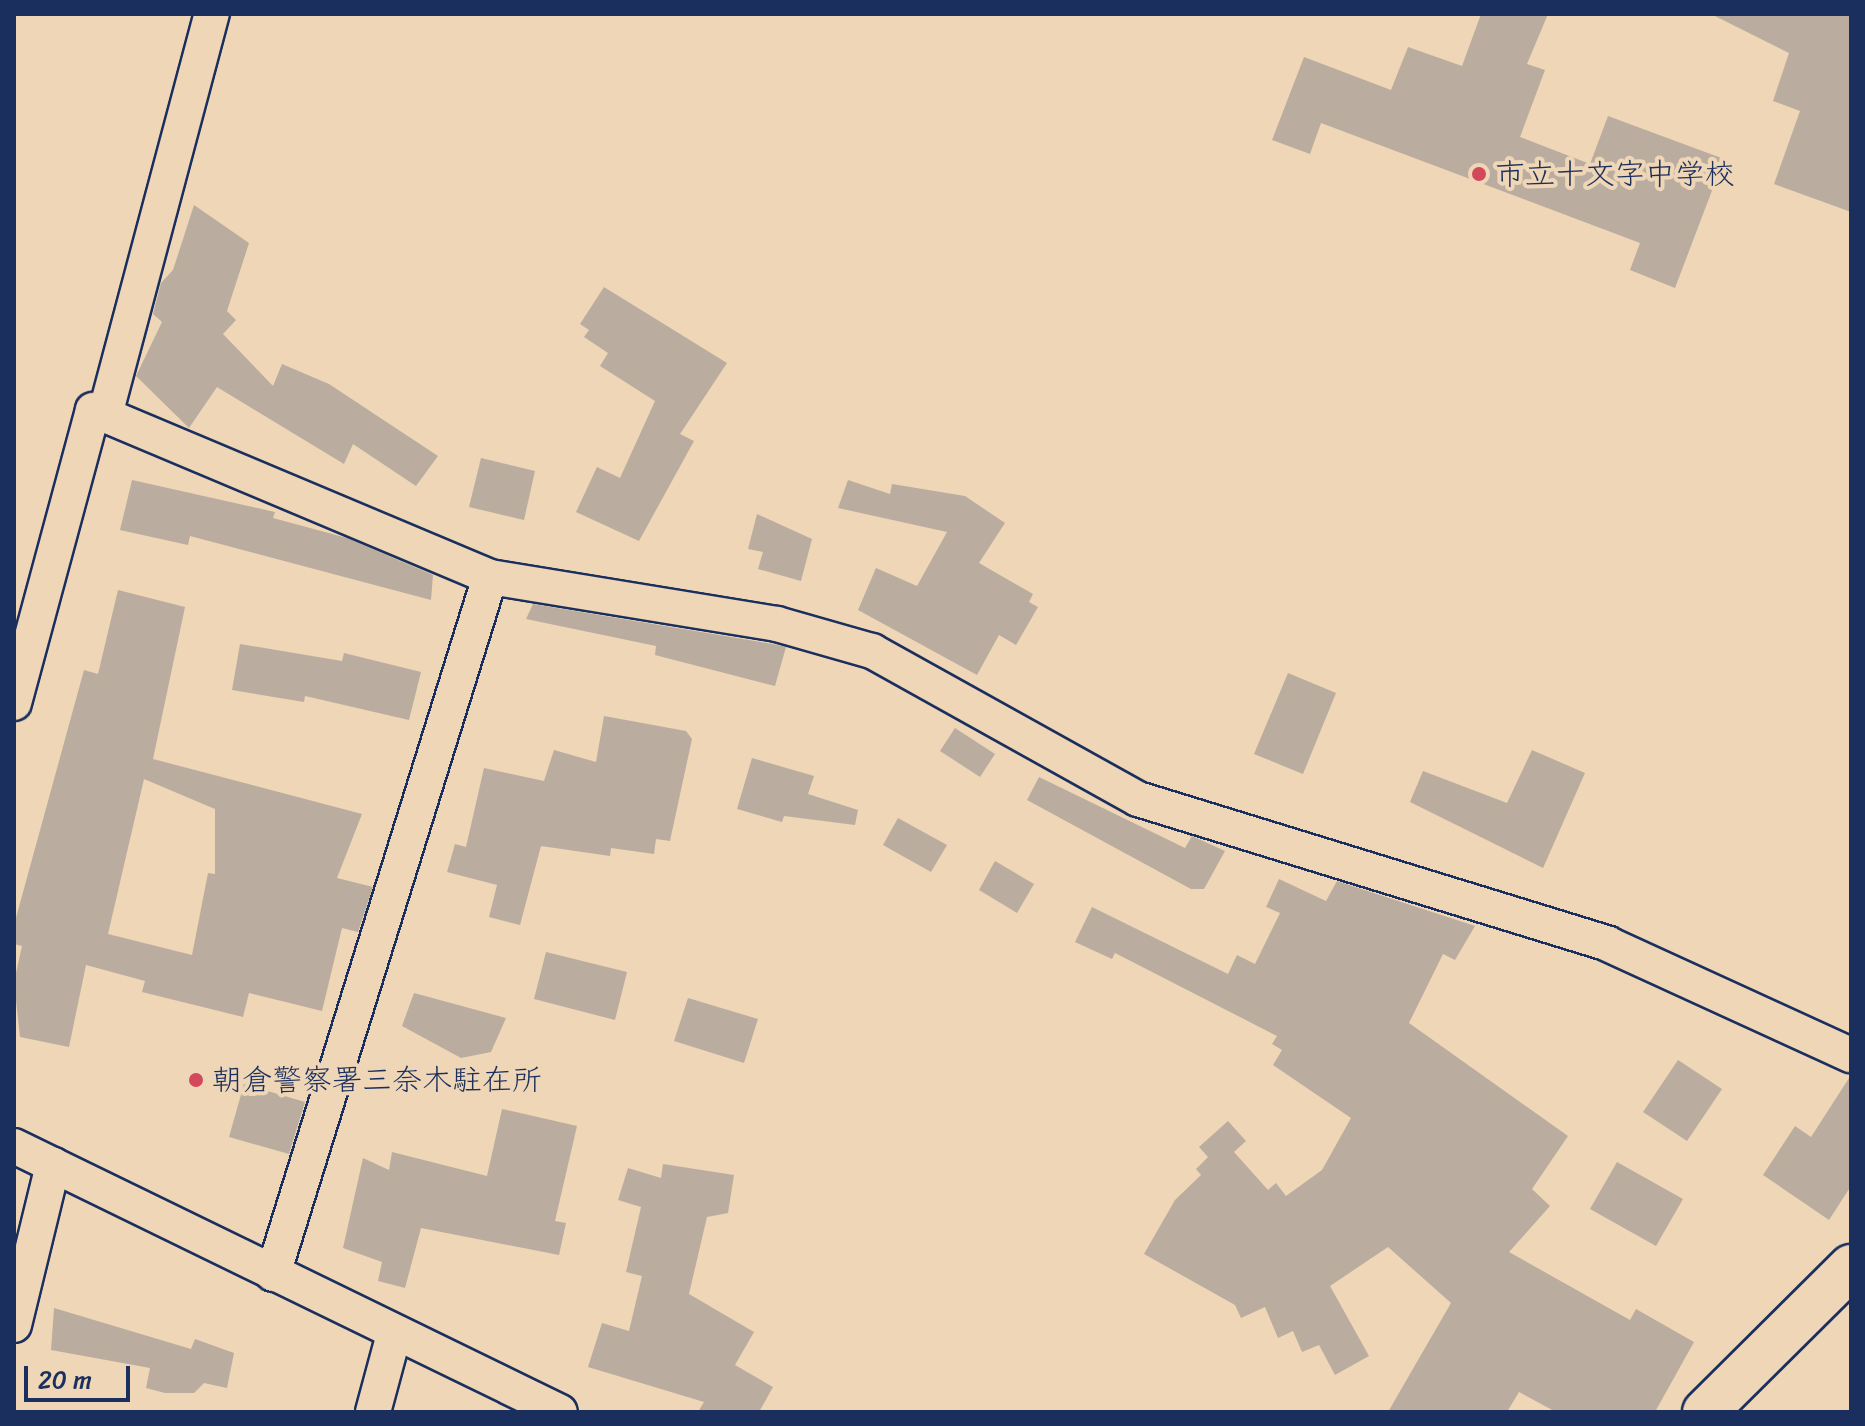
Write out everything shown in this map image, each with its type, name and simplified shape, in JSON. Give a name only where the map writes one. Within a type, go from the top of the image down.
[{"type":"main road","points":[[1705,1412],[1851,1267]]},
{"type":"street","points":[[105,415],[212,14]]},
{"type":"street","points":[[14,703],[93,410],[490,577],[777,624],[872,651],[1138,799],[1608,944],[1851,1055]]},
{"type":"street","points":[[273,1274],[490,577]]},
{"type":"street","points":[[14,1146],[394,1334],[560,1412]]},
{"type":"street","points":[[14,1325],[53,1165]]},
{"type":"street","points":[[373,1412],[394,1334]]},
{"type":"building","points":[[1481,14],[1548,14],[1527,64],[1545,70],[1520,137],[1590,164],[1608,116],[1724,159],[1675,288],[1630,270],[1640,243],[1321,123],[1310,154],[1272,140],[1304,57],[1391,90],[1408,47],[1462,66]]},
{"type":"building","points":[[1711,14],[1851,14],[1851,212],[1774,184],[1800,111],[1773,101],[1789,53]]},
{"type":"building","points":[[194,205],[249,243],[227,311],[236,320],[223,334],[273,386],[282,364],[329,384],[438,456],[416,486],[353,444],[344,464],[217,387],[189,428],[136,376],[162,322],[153,314],[161,283],[173,270]]},
{"type":"building","points":[[604,287],[727,363],[680,434],[694,441],[639,541],[576,512],[597,467],[620,478],[655,401],[600,366],[608,353],[584,337],[589,330],[580,324]]},
{"type":"building","points":[[481,458],[535,471],[524,520],[469,507]]},
{"type":"building","points":[[132,480],[275,512],[273,518],[347,538],[433,575],[431,600],[190,536],[188,545],[120,530]]},
{"type":"building","points":[[848,480],[890,494],[892,484],[965,496],[1005,523],[979,563],[1033,594],[1029,602],[1038,607],[1016,645],[999,635],[977,675],[858,610],[876,568],[917,586],[947,532],[838,508]]},
{"type":"building","points":[[757,514],[812,539],[801,581],[758,569],[763,552],[748,549]]},
{"type":"building","points":[[118,590],[185,607],[153,759],[362,814],[337,878],[373,887],[358,932],[342,928],[322,1011],[249,993],[243,1017],[142,992],[145,981],[86,965],[69,1047],[20,1037],[14,982],[22,946],[14,944],[14,925],[84,670],[98,674]],"holes":[[[144,779],[215,809],[215,874],[208,873],[192,955],[108,934]]]},
{"type":"building","points":[[533,604],[786,647],[775,686],[655,655],[656,646],[526,619]]},
{"type":"building","points":[[240,644],[342,661],[344,653],[421,672],[409,720],[305,696],[304,702],[232,690]]},
{"type":"building","points":[[1288,673],[1336,693],[1303,774],[1254,754]]},
{"type":"building","points":[[604,716],[686,731],[692,739],[670,841],[656,839],[654,854],[611,848],[610,856],[541,846],[520,925],[489,917],[497,885],[447,872],[455,844],[466,847],[484,768],[544,781],[554,750],[596,762]]},
{"type":"building","points":[[955,728],[995,754],[980,777],[940,751]]},
{"type":"building","points":[[1532,750],[1585,773],[1543,868],[1410,802],[1423,771],[1507,803]]},
{"type":"building","points":[[752,758],[814,776],[808,794],[858,810],[855,825],[784,816],[782,822],[737,809]]},
{"type":"building","points":[[1039,777],[1185,848],[1192,836],[1225,851],[1204,889],[1191,889],[1027,800]]},
{"type":"building","points":[[898,818],[947,845],[931,872],[883,845]]},
{"type":"building","points":[[995,861],[1034,884],[1017,913],[979,890]]},
{"type":"building","points":[[1279,879],[1326,901],[1337,881],[1475,926],[1455,960],[1443,954],[1409,1023],[1568,1136],[1532,1189],[1550,1206],[1509,1252],[1630,1320],[1636,1309],[1694,1342],[1655,1412],[1556,1412],[1519,1392],[1507,1412],[1388,1412],[1451,1303],[1388,1247],[1330,1286],[1369,1356],[1335,1375],[1319,1345],[1302,1352],[1293,1331],[1278,1338],[1265,1307],[1241,1318],[1235,1305],[1144,1254],[1175,1200],[1201,1175],[1196,1169],[1208,1157],[1199,1147],[1228,1121],[1246,1141],[1234,1152],[1268,1190],[1276,1183],[1286,1196],[1322,1170],[1351,1118],[1273,1065],[1282,1050],[1272,1044],[1277,1036],[1115,953],[1112,959],[1075,942],[1092,907],[1228,974],[1237,955],[1255,964],[1280,913],[1266,907]]},
{"type":"building","points":[[546,952],[627,972],[615,1020],[534,999]]},
{"type":"building","points":[[414,993],[506,1018],[491,1052],[461,1058],[402,1026]]},
{"type":"building","points":[[688,998],[758,1019],[744,1063],[674,1041]]},
{"type":"building","points":[[1678,1060],[1722,1089],[1687,1141],[1643,1112]]},
{"type":"building","points":[[1851,1075],[1851,1186],[1829,1220],[1763,1175],[1795,1126],[1811,1137]]},
{"type":"building","points":[[244,1084],[305,1102],[289,1154],[229,1137]]},
{"type":"building","points":[[502,1109],[577,1126],[555,1221],[566,1223],[559,1255],[421,1228],[405,1288],[378,1281],[382,1262],[343,1248],[363,1158],[389,1170],[392,1152],[487,1176]]},
{"type":"building","points":[[1617,1162],[1683,1199],[1656,1246],[1590,1209]]},
{"type":"building","points":[[663,1164],[734,1175],[728,1213],[707,1217],[689,1294],[754,1332],[735,1365],[773,1387],[759,1412],[698,1412],[704,1402],[588,1367],[602,1323],[629,1331],[642,1276],[626,1272],[641,1207],[618,1200],[628,1168],[661,1178]]},
{"type":"building","points":[[54,1308],[191,1349],[195,1339],[234,1353],[227,1388],[204,1383],[194,1393],[165,1393],[146,1388],[150,1368],[51,1350]]},
{"type":"place","name":"市立十文字中学校","points":[[1479,174]]},
{"type":"place","name":"朝倉警察署三奈木駐在所","points":[[196,1080]]}]
